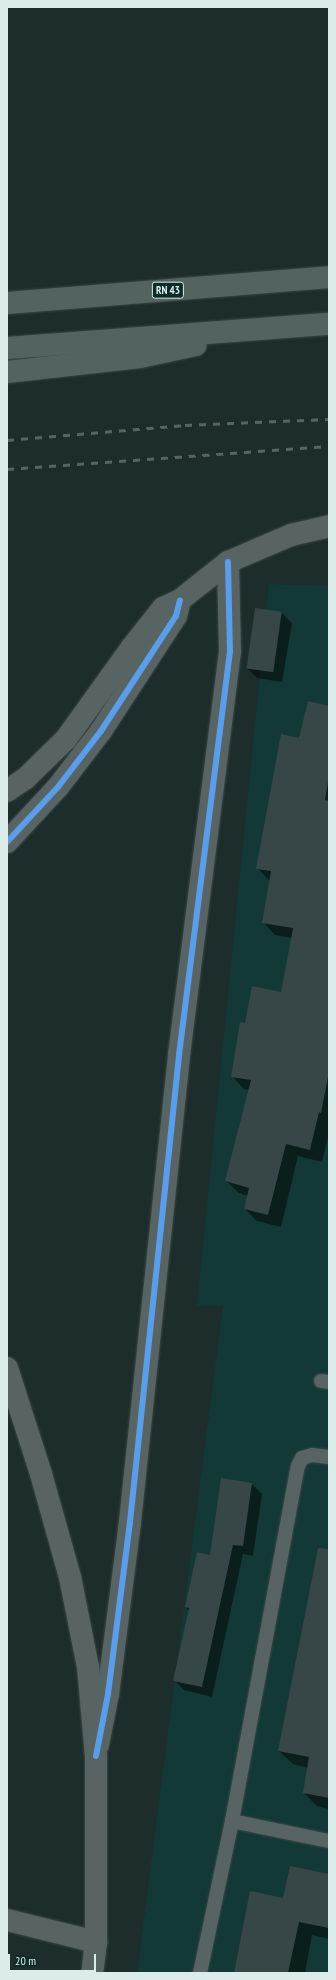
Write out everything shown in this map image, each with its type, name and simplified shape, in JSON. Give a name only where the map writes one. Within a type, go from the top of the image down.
[{"type":"highway","name":"RN 43","points":[[7,303],[329,277]]},
{"type":"highway","points":[[7,348],[282,326],[329,324]]},
{"type":"highway","points":[[7,372],[140,356],[282,326]]},
{"type":"street","points":[[7,791],[25,779],[66,739],[158,614],[171,602],[180,600],[228,562],[291,535],[329,526]]},
{"type":"street","points":[[96,1756],[108,1694],[129,1530],[179,1055],[230,652],[228,562]]},
{"type":"street","points":[[7,842],[58,787],[101,731],[176,616],[180,600]]},
{"type":"street","points":[[7,1368],[41,1474],[70,1577],[88,1667],[96,1756],[96,1942],[92,1973]]},
{"type":"street","points":[[7,1920],[96,1942]]},
{"type":"lane","points":[[200,1973],[232,1821],[298,1466],[302,1458],[312,1455],[329,1457]]},
{"type":"lane","points":[[232,1821],[329,1841]]},
{"type":"shaded area","points":[[269,584],[329,586],[329,1973],[137,1973],[223,1306],[197,1306]]},
{"type":"building","points":[[255,608],[282,612],[273,672],[247,668]]},
{"type":"building","points":[[308,701],[329,706],[329,776],[325,800],[329,801],[329,1072],[321,1113],[319,1112],[310,1150],[286,1144],[268,1215],[244,1209],[249,1188],[225,1181],[251,1080],[231,1077],[240,1022],[245,1023],[252,986],[281,992],[293,928],[262,923],[271,871],[256,869],[281,734],[299,738]]},
{"type":"building","points":[[221,1478],[252,1483],[243,1546],[233,1545],[202,1687],[173,1681],[189,1608],[185,1607],[197,1552],[210,1555]]},
{"type":"building","points":[[318,1548],[329,1549],[329,1798],[303,1793],[309,1757],[278,1751]]},
{"type":"building","points":[[290,1866],[329,1874],[329,1928],[299,1922],[288,1973],[234,1973],[250,1891],[283,1898]]},
{"type":"railway","points":[[7,440],[185,425],[329,419]]},
{"type":"railway","points":[[7,469],[329,446]]},
{"type":"cycle path","points":[[96,1756],[108,1694],[130,1522],[179,1055],[230,652],[228,562]]},
{"type":"cycle path","points":[[7,842],[58,787],[101,731],[176,616],[180,600]]}]
